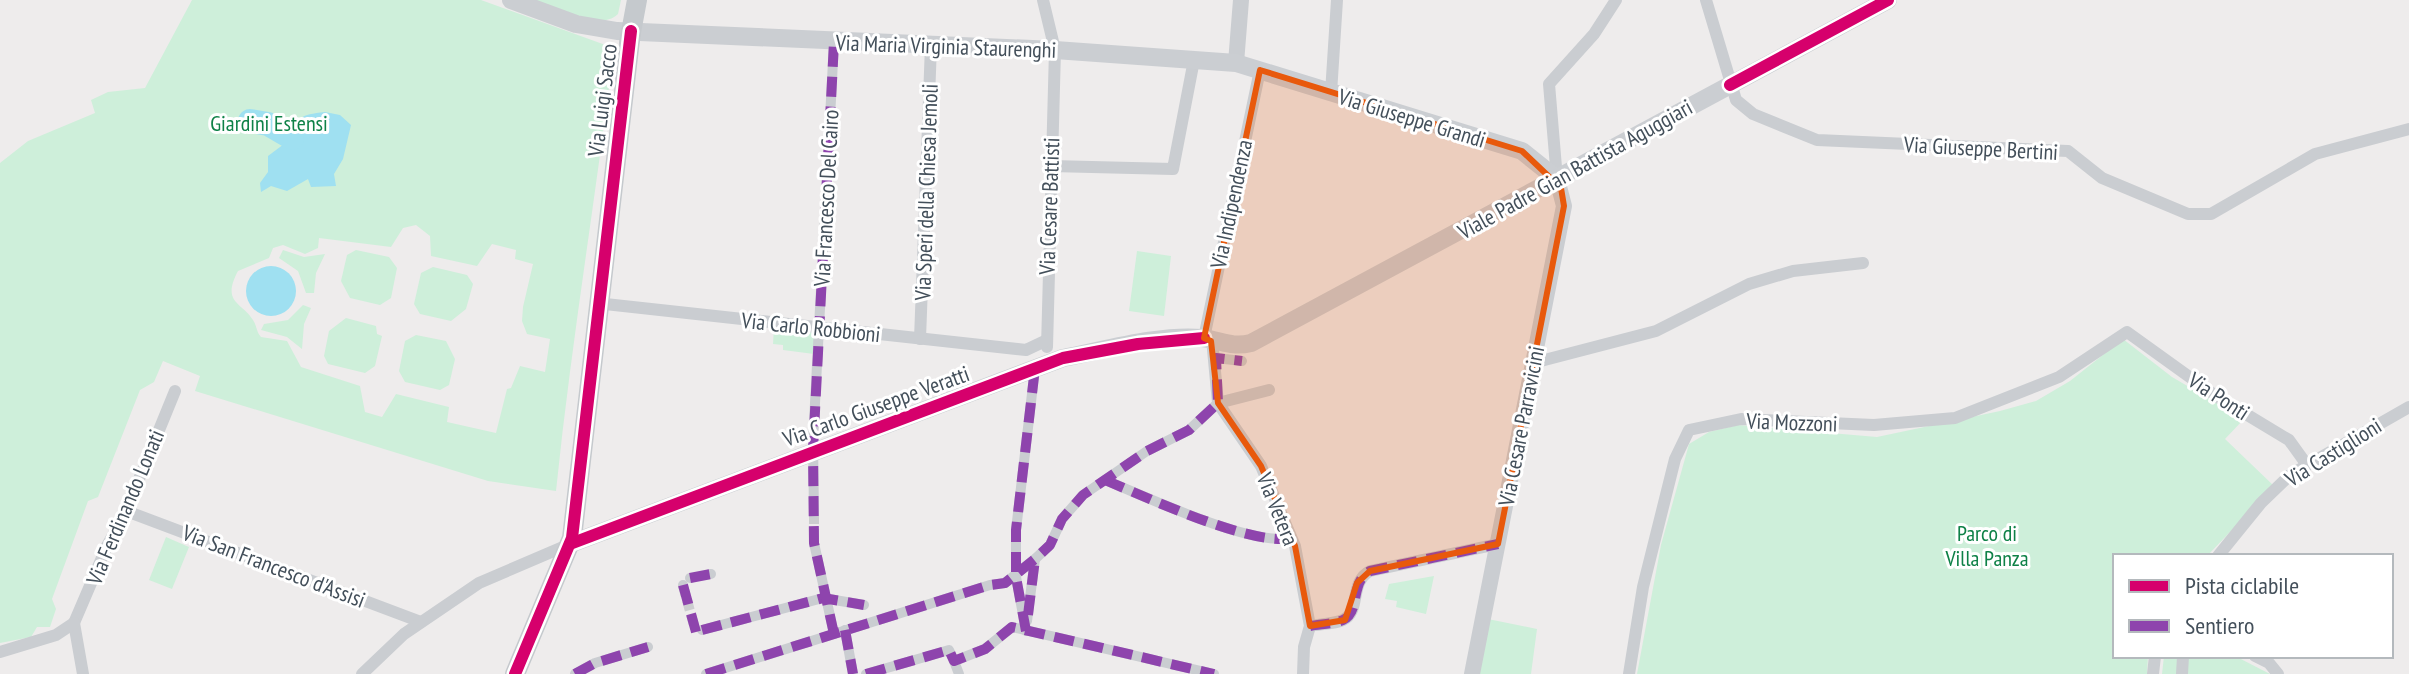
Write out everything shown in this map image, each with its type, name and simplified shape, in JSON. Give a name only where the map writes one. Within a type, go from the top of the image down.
[{"type":"main road","name":"Via Maria Virginia Staurenghi","points":[[511,0],[576,24],[631,31],[1055,50],[1236,63],[1260,70]]},
{"type":"main road","name":"Via Luigi Sacco","points":[[514,673],[570,544],[637,0]]},
{"type":"main road","name":"Viale Padre Gian Battista Aguggiari","points":[[1209,339],[1235,347],[1261,337],[1888,0]]},
{"type":"main road","name":"Via Giuseppe Grandi","points":[[1260,70],[1522,151],[1557,179]]},
{"type":"main road","name":"Via Carlo Giuseppe Veratti","points":[[570,544],[1044,365],[1138,344],[1209,339]]},
{"type":"street","name":"Via Cesare Battisti","points":[[1043,0],[1055,50],[1044,365]]},
{"type":"street","points":[[1236,63],[1241,0]]},
{"type":"street","points":[[1331,93],[1337,0]]},
{"type":"street","points":[[1557,179],[1549,84],[1594,34],[1616,0]]},
{"type":"street","points":[[1706,0],[1730,85]]},
{"type":"street","name":"Via Francesco Del Cairo","points":[[813,450],[834,42]]},
{"type":"street","name":"Via Speri della Chiesa Jemoli","points":[[920,339],[931,45]]},
{"type":"street","points":[[1051,166],[1173,169],[1194,60]]},
{"type":"street","name":"Via Indipendenza","points":[[1218,403],[1209,339],[1260,70]]},
{"type":"street","name":"Via Giuseppe Bertini","points":[[1730,85],[1736,100],[1753,114],[1817,140],[2068,151],[2102,178],[2188,214],[2211,214],[2315,154],[2409,129]]},
{"type":"street","name":"Via Cesare Parravicini","points":[[1472,674],[1564,206],[1557,179]]},
{"type":"street","points":[[1533,363],[1656,331],[1749,284],[1793,271],[1863,263]]},
{"type":"street","name":"Via Carlo Robbioni","points":[[598,303],[1026,350]]},
{"type":"street","name":"Via Ponti","points":[[2127,332],[2216,396],[2289,440],[2307,465]]},
{"type":"street","name":"Via Mozzoni","points":[[1629,674],[1643,587],[1675,459],[1689,430],[1741,419],[1874,425],[1955,418],[2059,377],[2127,332]]},
{"type":"street","points":[[1026,631],[1016,577],[1016,530],[1044,365],[1026,350],[1045,341]]},
{"type":"street","points":[[1218,403],[1216,358],[1242,361]]},
{"type":"street","points":[[706,674],[990,585],[1005,583],[1016,577],[1050,545],[1062,519],[1083,495],[1147,451],[1189,430],[1218,403],[1269,390]]},
{"type":"street","name":"Via Ferdinando Lonati","points":[[74,623],[107,546],[126,511],[175,391]]},
{"type":"street","name":"Via Vetera","points":[[1218,403],[1261,466],[1292,538],[1310,626]]},
{"type":"street","name":"Via Castiglioni","points":[[2220,554],[2261,503],[2307,465],[2409,407]]},
{"type":"street","points":[[813,450],[814,514]]},
{"type":"street","points":[[1105,480],[1194,516],[1276,542],[1292,538]]},
{"type":"street","name":"Via San Francesco d'Assisi","points":[[126,511],[421,622]]},
{"type":"street","points":[[814,543],[823,598],[853,674]]},
{"type":"street","points":[[362,674],[398,639],[479,583],[570,544]]},
{"type":"street","points":[[1303,674],[1304,647],[1310,626],[1345,620],[1351,614],[1357,583],[1370,571],[1498,544]]},
{"type":"street","points":[[1026,631],[1035,559]]},
{"type":"street","points":[[697,630],[823,598],[864,605]]},
{"type":"street","points":[[398,639],[405,617]]},
{"type":"street","points":[[0,652],[34,644],[74,623],[83,674]]},
{"type":"street","points":[[954,661],[985,649],[1012,627],[1214,674]]},
{"type":"street","points":[[575,674],[597,669],[648,647]]},
{"type":"street","points":[[866,674],[882,672],[949,650],[959,674]]},
{"type":"street","points":[[2259,658],[2269,663],[2278,674]]},
{"type":"highlighted area","points":[[1260,70],[1522,151],[1561,188],[1564,206],[1498,544],[1370,571],[1357,583],[1345,620],[1310,626],[1295,546],[1261,466],[1218,403],[1211,341],[1204,338]]},
{"type":"green space","name":"Giardini Estensi","points":[[192,0],[481,0],[611,47],[613,56],[556,491],[488,481],[195,391],[200,376],[163,361],[154,382],[140,390],[98,497],[88,501],[52,599],[56,609],[50,627],[37,627],[31,637],[0,643],[0,163],[28,141],[95,113],[91,100],[108,92],[145,88]],"holes":[[[416,225],[430,236],[431,256],[477,266],[492,244],[516,250],[515,259],[533,264],[522,321],[527,334],[550,339],[545,372],[520,366],[511,388],[507,389],[496,433],[447,422],[449,407],[396,394],[382,417],[365,412],[360,386],[301,367],[287,341],[261,337],[253,320],[232,296],[238,271],[269,258],[273,248],[283,245],[305,254],[318,248],[319,238],[391,247],[403,228]]]},
{"type":"green space","points":[[532,0],[621,0],[618,14],[599,21],[576,17]]},
{"type":"green space","points":[[283,250],[304,257],[325,254],[316,273],[314,293],[306,293],[298,271],[279,258]]},
{"type":"green space","points":[[356,250],[389,257],[397,268],[391,298],[380,305],[350,298],[341,281],[347,255]]},
{"type":"green space","points":[[1137,251],[1171,256],[1164,316],[1129,311]]},
{"type":"green space","points":[[433,267],[467,275],[473,284],[466,309],[451,321],[420,314],[414,304],[421,273]]},
{"type":"green space","points":[[303,305],[311,308],[304,324],[302,349],[287,337],[261,330],[264,324],[288,320]]},
{"type":"green space","points":[[346,318],[376,326],[377,334],[382,336],[375,366],[365,373],[328,364],[324,356],[329,331]]},
{"type":"green space","points":[[774,327],[814,331],[814,354],[783,350],[783,345],[773,344]]},
{"type":"green space","points":[[416,335],[446,341],[455,359],[449,385],[440,390],[405,382],[399,371],[405,341]]},
{"type":"green space","name":"Parco di Villa Panza","points":[[2123,339],[2172,377],[2244,419],[2225,439],[2274,486],[2209,554],[2113,554],[2113,658],[2148,658],[2147,674],[1637,674],[1661,545],[1689,444],[1709,432],[1738,425],[1877,437],[2036,401],[2070,381]]},
{"type":"green space","points":[[166,537],[189,547],[172,589],[149,580]]},
{"type":"green space","points":[[1434,576],[1426,614],[1396,607],[1397,601],[1385,599],[1389,584]]},
{"type":"green space","points":[[1488,619],[1537,629],[1531,674],[1477,674]]},
{"type":"green space","points":[[2164,658],[2239,658],[2270,674],[2162,674]]},
{"type":"water","points":[[325,112],[340,115],[351,125],[343,159],[334,174],[336,186],[311,187],[308,179],[287,191],[271,186],[261,192],[260,183],[268,172],[268,156],[292,138],[301,118]]},
{"type":"water","points":[[271,266],[288,274],[296,291],[288,308],[271,316],[254,308],[246,291],[254,274]]},
{"type":"waterway","points":[[250,121],[268,124],[292,138]]},
{"type":"tunnel","points":[[814,514],[814,543]]},
{"type":"tunnel","points":[[683,586],[695,629]]},
{"type":"marked path","points":[[834,42],[813,450],[814,543],[834,634]]},
{"type":"marked path","points":[[706,674],[990,585],[1005,583],[1050,545],[1062,519],[1083,495],[1147,451],[1189,430],[1218,403],[1216,358],[1242,361]]},
{"type":"marked path","points":[[1026,631],[1016,577],[1016,530],[1035,368]]},
{"type":"marked path","points":[[1105,480],[1227,528],[1274,539],[1292,538]]},
{"type":"marked path","points":[[1310,626],[1343,620],[1348,616],[1359,582],[1370,571],[1498,544]]},
{"type":"marked path","points":[[1028,615],[1035,559]]},
{"type":"marked path","points":[[690,578],[711,574]]},
{"type":"marked path","points":[[683,585],[696,632]]},
{"type":"marked path","points":[[702,630],[823,598],[864,605]]},
{"type":"marked path","points":[[866,674],[949,650],[954,661],[985,649],[1012,627],[1214,674]]},
{"type":"marked path","points":[[845,630],[853,674]]},
{"type":"marked path","points":[[575,674],[595,663],[648,647]]},
{"type":"cycle path","points":[[1730,85],[1888,0]]},
{"type":"cycle path","points":[[515,674],[572,538],[631,31]]},
{"type":"cycle path","points":[[570,544],[1063,358],[1138,344],[1204,338]]}]
